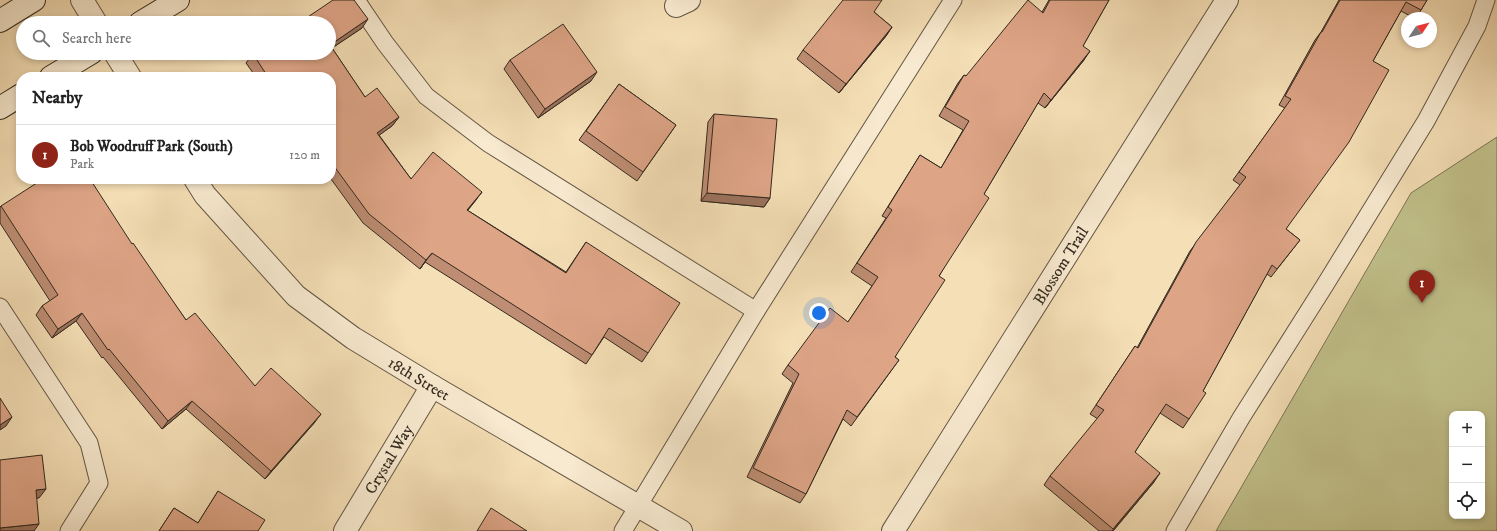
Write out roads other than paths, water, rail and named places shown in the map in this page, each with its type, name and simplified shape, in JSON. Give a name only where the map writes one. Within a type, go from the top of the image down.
[{"type":"street","points":[[0,21],[34,0]]},
{"type":"street","points":[[82,0],[92,16]]},
{"type":"street","points":[[152,16],[178,0]]},
{"type":"street","name":"Blossom Trail","points":[[893,531],[1228,0]]},
{"type":"street","points":[[59,72],[79,60]]},
{"type":"street","points":[[119,60],[127,72]]},
{"type":"street","points":[[0,108],[16,98]]},
{"type":"street","name":"18th Street","points":[[198,184],[205,195],[296,296],[353,338],[432,386],[681,531]]},
{"type":"street","name":"Crystal Way","points":[[345,531],[432,386]]},
{"type":"lane","points":[[356,0],[385,43],[426,96],[488,143],[756,311]]},
{"type":"lane","points":[[623,531],[756,311],[953,0]]},
{"type":"lane","points":[[1175,531],[1242,418],[1326,285],[1426,121],[1477,26],[1486,0]]},
{"type":"lane","points":[[0,307],[89,443],[99,483],[69,531]]},
{"type":"place","name":"Bob Woodruff Park (South)","points":[[1422,303]]}]
